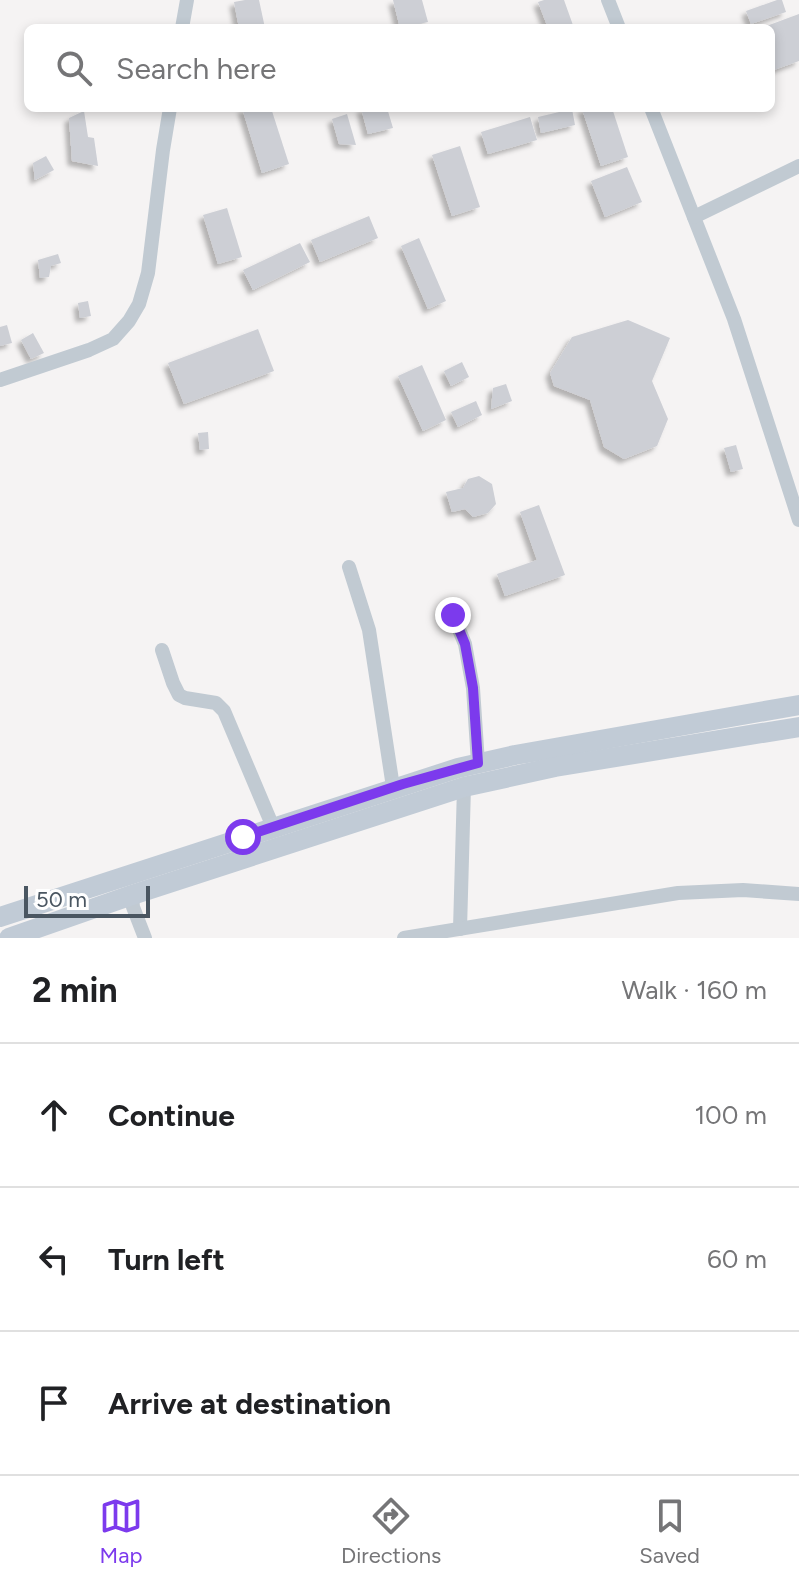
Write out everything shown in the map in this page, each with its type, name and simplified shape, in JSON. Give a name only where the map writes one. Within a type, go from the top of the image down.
[{"type":"main road","points":[[0,917],[393,787],[478,763],[799,705]]},
{"type":"main road","points":[[9,938],[36,934],[132,895],[464,787],[555,767],[799,727]]},
{"type":"street","points":[[183,24],[187,0]]},
{"type":"street","points":[[608,0],[617,24]]},
{"type":"street","points":[[0,380],[89,350],[113,339],[129,321],[139,304],[148,273],[169,112]]},
{"type":"street","points":[[653,112],[734,319],[799,520]]},
{"type":"street","points":[[694,217],[799,166]]},
{"type":"street","points":[[349,567],[369,630],[393,787]]},
{"type":"street","points":[[453,615],[465,644],[473,688],[478,763]]},
{"type":"street","points":[[162,650],[179,695],[216,703],[224,711],[273,827]]},
{"type":"street","points":[[460,929],[464,787]]},
{"type":"street","points":[[404,938],[678,893],[743,890],[799,894]]},
{"type":"street","points":[[132,895],[133,907],[145,938]]},
{"type":"building","points":[[259,0],[264,24],[238,24],[234,2]]},
{"type":"building","points":[[393,0],[422,0],[428,22],[399,24]]},
{"type":"building","points":[[564,0],[573,24],[546,24],[538,2]]},
{"type":"building","points":[[782,0],[786,12],[751,24],[746,11]]},
{"type":"building","points":[[799,14],[799,61],[775,70],[775,24],[772,24]]},
{"type":"building","points":[[84,112],[88,137],[94,138],[98,166],[72,161],[69,118]]},
{"type":"building","points":[[243,112],[272,112],[289,164],[262,173]]},
{"type":"building","points":[[362,112],[388,112],[393,128],[368,134]]},
{"type":"building","points":[[573,112],[575,125],[541,133],[538,117]]},
{"type":"building","points":[[583,112],[613,112],[628,157],[601,166]]},
{"type":"building","points":[[347,114],[356,145],[339,144],[332,119]]},
{"type":"building","points":[[530,117],[537,140],[488,154],[481,132]]},
{"type":"building","points":[[460,146],[480,207],[452,216],[432,155]]},
{"type":"building","points":[[46,156],[54,170],[35,180],[33,163]]},
{"type":"building","points":[[627,167],[642,202],[605,217],[591,181]]},
{"type":"building","points":[[227,208],[242,257],[218,264],[203,215]]},
{"type":"building","points":[[369,216],[378,238],[320,262],[311,240]]},
{"type":"building","points":[[419,238],[446,301],[428,309],[401,246]]},
{"type":"building","points":[[300,243],[310,262],[253,290],[243,270]]},
{"type":"building","points":[[58,254],[61,263],[51,266],[49,277],[40,278],[38,260]]},
{"type":"building","points":[[88,301],[91,316],[80,318],[78,303]]},
{"type":"building","points":[[628,320],[670,338],[652,381],[668,419],[657,446],[624,459],[604,447],[590,400],[554,386],[550,373],[572,337]]},
{"type":"building","points":[[7,325],[12,343],[0,346],[0,327]]},
{"type":"building","points":[[258,329],[274,371],[184,404],[168,363]]},
{"type":"building","points":[[33,333],[44,353],[31,359],[21,340]]},
{"type":"building","points":[[462,362],[469,377],[451,386],[444,371]]},
{"type":"building","points":[[422,365],[446,420],[423,431],[398,376]]},
{"type":"building","points":[[506,384],[512,401],[491,409],[493,388]]},
{"type":"building","points":[[476,401],[482,415],[458,427],[451,412]]},
{"type":"building","points":[[208,432],[209,449],[200,450],[198,433]]},
{"type":"building","points":[[736,445],[743,469],[731,472],[724,448]]},
{"type":"building","points":[[479,476],[492,484],[496,504],[488,513],[473,517],[465,509],[452,512],[446,492],[463,488],[468,479]]},
{"type":"building","points":[[539,505],[565,575],[505,596],[497,574],[537,560],[520,512]]},
{"type":"route","points":[[243,837],[403,784],[478,763],[473,688],[465,644],[453,615]]}]
